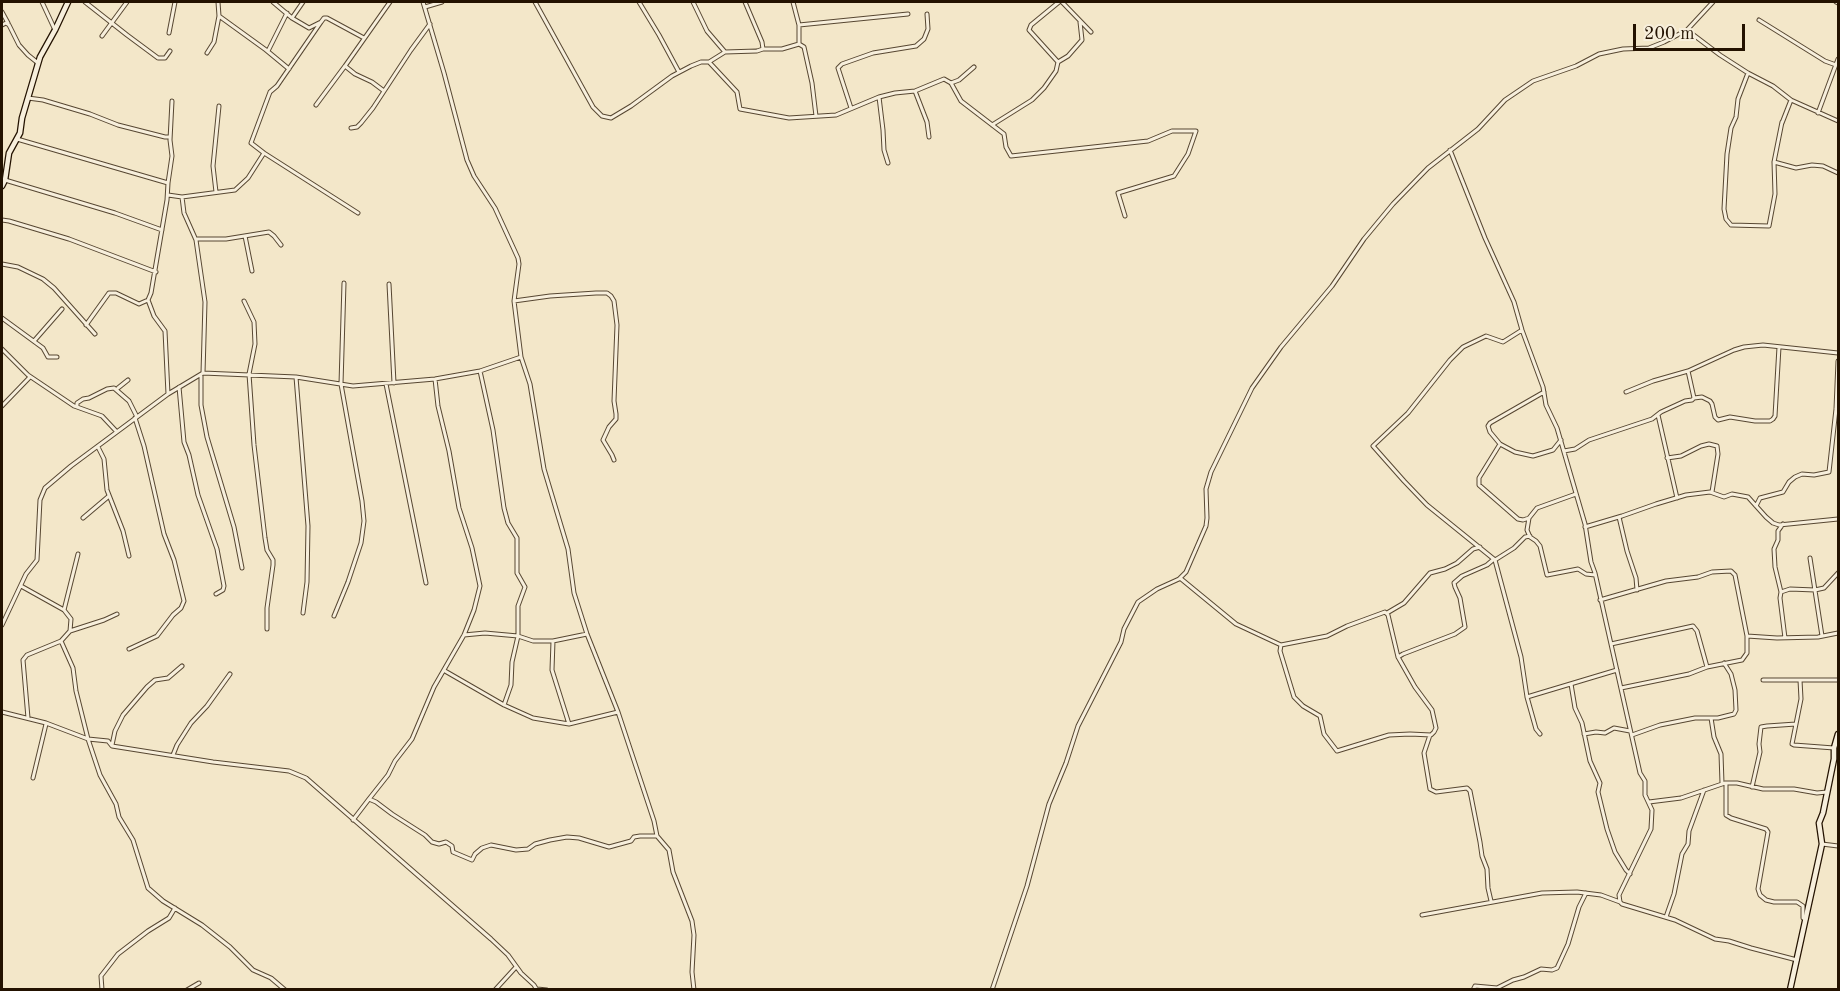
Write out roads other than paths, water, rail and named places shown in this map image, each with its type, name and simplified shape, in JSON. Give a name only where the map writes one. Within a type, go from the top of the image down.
[{"type":"street","points":[[42,2],[55,30]]},
{"type":"street","points":[[2,186],[9,153],[20,134],[38,63],[68,2]]},
{"type":"street","points":[[86,2],[158,58],[165,58],[170,51]]},
{"type":"street","points":[[102,36],[127,2]]},
{"type":"street","points":[[169,33],[175,2]]},
{"type":"street","points":[[207,53],[214,42],[219,16],[218,2]]},
{"type":"street","points":[[273,2],[292,18],[309,28],[321,22]]},
{"type":"street","points":[[292,18],[303,2]]},
{"type":"street","points":[[316,105],[390,2]]},
{"type":"street","points":[[423,2],[466,160],[495,208],[518,258],[514,301],[521,357],[530,384],[544,469],[568,549],[574,592],[586,634],[618,712],[657,836],[669,850],[673,872],[692,921],[694,990]]},
{"type":"street","points":[[425,7],[442,2]]},
{"type":"street","points":[[534,2],[593,107],[602,116],[611,118],[616,116],[679,72],[701,62],[709,62],[725,52],[782,49],[799,44],[804,47],[816,116]]},
{"type":"street","points":[[639,2],[679,72]]},
{"type":"street","points":[[693,2],[707,31],[725,52]]},
{"type":"street","points":[[745,2],[763,49]]},
{"type":"street","points":[[793,2],[799,25],[799,44]]},
{"type":"street","points":[[1058,62],[1029,30],[1030,25],[1061,2],[1091,32]]},
{"type":"street","points":[[992,990],[1027,886],[1049,804],[1078,726],[1117,652],[1124,629],[1138,602],[1157,589],[1180,578],[1190,564],[1206,525],[1208,480],[1252,388],[1281,346],[1332,286],[1364,239],[1414,182],[1478,129],[1505,100],[1533,81],[1576,66],[1599,54],[1623,49],[1649,48],[1688,30],[1713,2]]},
{"type":"street","points":[[2,12],[19,45],[38,63]]},
{"type":"street","points":[[268,51],[287,13]]},
{"type":"street","points":[[799,25],[908,14]]},
{"type":"street","points":[[851,108],[838,68],[842,64],[873,53],[916,46],[924,39],[928,29],[927,14]]},
{"type":"street","points":[[219,16],[289,69]]},
{"type":"street","points":[[358,213],[251,143],[270,92],[324,18],[364,38]]},
{"type":"street","points":[[1759,20],[1836,65]]},
{"type":"street","points":[[992,125],[1032,100],[1044,88],[1056,71],[1058,62],[1068,56],[1082,40],[1080,21]]},
{"type":"street","points":[[2,25],[8,24]]},
{"type":"street","points":[[351,128],[362,123],[430,24]]},
{"type":"street","points":[[1688,30],[1709,47],[1791,99],[1839,121]]},
{"type":"street","points":[[1818,113],[1839,59]]},
{"type":"street","points":[[709,62],[737,92],[740,109],[789,118],[836,115],[879,98],[895,93],[915,91],[944,79],[951,83],[961,101],[1004,134],[1006,147],[1011,156],[1149,141],[1172,131],[1196,131],[1188,154],[1174,176],[1118,193],[1125,216]]},
{"type":"street","points":[[345,66],[384,92]]},
{"type":"street","points":[[951,83],[959,80],[974,67]]},
{"type":"street","points":[[1748,73],[1738,99],[1736,117],[1731,128],[1726,154],[1724,208],[1726,219],[1731,225],[1769,226],[1774,194],[1774,162],[1782,122],[1791,99]]},
{"type":"street","points":[[915,91],[927,122],[929,137]]},
{"type":"street","points":[[28,98],[43,100],[90,114],[118,125],[170,137]]},
{"type":"street","points":[[879,98],[884,150],[888,163]]},
{"type":"street","points":[[168,394],[165,331],[154,316],[148,300],[156,272],[168,195],[172,156],[170,137],[172,101]]},
{"type":"street","points":[[216,192],[213,166],[219,106]]},
{"type":"street","points":[[17,140],[168,183]]},
{"type":"street","points":[[1450,150],[1485,238],[1514,302],[1544,392],[1546,405],[1561,440],[1585,527],[1640,773],[1646,784],[1645,795],[1652,810],[1652,829],[1619,895],[1620,902]]},
{"type":"street","points":[[168,195],[182,197],[235,190],[248,178],[264,153]]},
{"type":"street","points":[[1774,162],[1796,168],[1823,165],[1839,173]]},
{"type":"street","points":[[5,180],[115,213],[162,230]]},
{"type":"street","points":[[182,197],[184,213],[196,239],[206,302],[201,405],[207,437],[232,519],[242,568]]},
{"type":"street","points":[[2,220],[69,239],[156,272]]},
{"type":"street","points":[[196,239],[226,239],[268,232],[281,245]]},
{"type":"street","points":[[245,236],[252,271]]},
{"type":"street","points":[[2,264],[18,267],[44,279],[95,334]]},
{"type":"street","points":[[334,616],[361,543],[364,521],[341,384],[344,283]]},
{"type":"street","points":[[389,284],[394,383]]},
{"type":"street","points":[[86,325],[109,293],[116,293],[140,304],[148,300]]},
{"type":"street","points":[[514,301],[596,293],[607,293],[611,296],[614,301],[617,325],[614,401],[616,419],[603,440],[614,460]]},
{"type":"street","points":[[244,301],[254,322],[255,344],[249,374],[254,445],[265,538],[267,550],[273,560],[267,608],[267,629]]},
{"type":"street","points":[[34,341],[62,309]]},
{"type":"street","points":[[2,318],[43,348],[48,357],[57,357]]},
{"type":"street","points":[[1522,330],[1503,342],[1486,336],[1463,347],[1408,413],[1373,446],[1427,505],[1494,560],[1521,657],[1527,697],[1536,729],[1540,734]]},
{"type":"street","points":[[1626,392],[1688,371],[1744,347],[1763,345],[1839,354]]},
{"type":"street","points":[[1564,451],[1652,419],[1694,398],[1710,401],[1718,420],[1730,417],[1770,421],[1775,416],[1779,347]]},
{"type":"street","points":[[2,350],[30,376],[68,403],[102,416],[117,432]]},
{"type":"street","points":[[2,625],[3,618],[26,574],[37,560],[40,500],[45,489],[168,394],[202,375],[249,374],[296,377],[353,386],[435,379],[480,372],[521,357]]},
{"type":"street","points":[[1755,507],[1760,498],[1783,492],[1795,477],[1829,471],[1839,361]]},
{"type":"street","points":[[1688,371],[1694,398]]},
{"type":"street","points":[[480,372],[493,430],[504,508],[508,523],[517,538],[518,573],[525,586],[518,606],[518,636],[512,662],[511,685],[504,705]]},
{"type":"street","points":[[2,406],[30,376]]},
{"type":"street","points":[[296,377],[308,526],[307,582],[303,613]]},
{"type":"street","points":[[353,820],[412,739],[434,687],[464,635],[474,610],[480,585],[472,548],[459,508],[438,406],[435,379]]},
{"type":"street","points":[[117,389],[128,380]]},
{"type":"street","points":[[386,384],[426,583]]},
{"type":"street","points":[[179,387],[184,442],[198,495],[217,549],[224,586],[223,590],[216,594]]},
{"type":"street","points":[[77,407],[77,403],[83,399],[111,388],[117,389],[129,401],[144,446],[164,534],[174,561],[184,601],[181,608],[157,636],[129,649]]},
{"type":"street","points":[[1544,392],[1490,423],[1488,426],[1490,432],[1500,444],[1515,452],[1533,456],[1553,450],[1561,440]]},
{"type":"street","points":[[1658,414],[1677,498]]},
{"type":"street","points":[[1500,444],[1479,478],[1479,485],[1518,519],[1529,518]]},
{"type":"street","points":[[1667,458],[1674,458],[1709,444],[1717,446],[1718,454],[1712,492]]},
{"type":"street","points":[[98,447],[104,459],[106,485],[123,531],[129,556]]},
{"type":"street","points":[[1585,527],[1702,492],[1712,492],[1724,497],[1732,494],[1748,497],[1755,507],[1773,523],[1839,519]]},
{"type":"street","points":[[1576,494],[1537,508],[1529,518],[1527,530],[1540,546],[1547,575],[1578,569],[1586,574],[1595,575]]},
{"type":"street","points":[[83,518],[110,496]]},
{"type":"street","points":[[1619,517],[1636,578],[1637,590]]},
{"type":"street","points":[[1783,524],[1778,531],[1779,540],[1774,549],[1774,567],[1781,592],[1785,638]]},
{"type":"street","points":[[1398,657],[1455,634],[1465,627],[1455,584],[1462,576],[1487,565],[1514,548],[1525,537],[1530,536]]},
{"type":"street","points":[[1180,578],[1236,624],[1281,645],[1327,636],[1347,626],[1400,607],[1430,573],[1456,563],[1473,549],[1480,547]]},
{"type":"street","points":[[64,610],[78,554]]},
{"type":"street","points":[[1810,558],[1822,636]]},
{"type":"street","points":[[1600,600],[1666,581],[1698,577],[1712,572],[1731,571],[1736,575],[1747,636],[1746,657],[1689,674],[1621,688]]},
{"type":"street","points":[[1781,592],[1790,589],[1815,591],[1824,588],[1839,573]]},
{"type":"street","points":[[21,586],[64,610],[71,619],[70,631]]},
{"type":"street","points":[[1387,613],[1398,657],[1414,687],[1432,710],[1436,728],[1430,735],[1424,753],[1430,789],[1436,792],[1467,788],[1470,791],[1482,856],[1487,869],[1491,901]]},
{"type":"street","points":[[28,718],[22,660],[27,655],[61,641],[70,631],[117,614]]},
{"type":"street","points":[[1611,644],[1694,626],[1707,667]]},
{"type":"street","points":[[464,635],[485,633],[518,636],[533,641],[554,641],[586,634]]},
{"type":"street","points":[[1747,636],[1785,638],[1839,633]]},
{"type":"street","points":[[61,641],[73,669],[88,739],[101,779],[133,840],[145,881],[154,894],[202,925],[230,947],[253,970],[271,978],[285,990]]},
{"type":"street","points":[[554,641],[552,670],[569,724]]},
{"type":"street","points":[[1281,645],[1280,651],[1294,697],[1303,706],[1320,716],[1324,734],[1337,751],[1389,735],[1430,735]]},
{"type":"street","points":[[1584,734],[1605,733],[1614,728],[1631,733],[1695,718],[1731,715],[1736,710],[1731,674],[1724,663]]},
{"type":"street","points":[[112,746],[115,731],[123,715],[147,687],[155,680],[168,678],[182,666]]},
{"type":"street","points":[[445,670],[504,705],[533,718],[569,724],[618,712]]},
{"type":"street","points":[[1527,697],[1617,670]]},
{"type":"street","points":[[173,755],[191,723],[207,706],[230,674]]},
{"type":"street","points":[[1763,680],[1839,680]]},
{"type":"street","points":[[1800,680],[1800,699],[1792,739],[1794,745],[1834,748]]},
{"type":"street","points":[[1571,684],[1575,708],[1590,761],[1600,783],[1598,792],[1607,829],[1615,852],[1630,874]]},
{"type":"street","points":[[2,712],[46,723],[88,739],[108,741],[112,746],[290,771],[306,778],[491,939],[537,989],[547,990]]},
{"type":"street","points":[[1711,718],[1714,737],[1721,753],[1726,815],[1766,829],[1768,832],[1758,889],[1760,894],[1766,900],[1774,902],[1797,902],[1803,906],[1803,918],[1806,919]]},
{"type":"street","points":[[33,778],[46,723]]},
{"type":"street","points":[[1752,788],[1760,752],[1761,728],[1796,724]]},
{"type":"street","points":[[1790,990],[1822,844],[1819,826],[1834,759],[1834,748],[1839,734]]},
{"type":"street","points":[[1649,802],[1681,798],[1724,783],[1763,789],[1827,792]]},
{"type":"street","points":[[1666,917],[1674,894],[1682,854],[1688,844],[1689,831],[1704,790]]},
{"type":"street","points":[[369,799],[425,835],[432,842],[439,844],[446,842],[452,846],[453,852],[472,860],[475,854],[485,846],[491,845],[516,850],[528,849],[536,844],[567,837],[609,846],[631,841],[634,837],[657,836]]},
{"type":"street","points":[[1822,844],[1839,846]]},
{"type":"street","points":[[1422,915],[1542,893],[1564,891],[1586,893],[1601,895],[1622,904],[1675,920],[1715,939],[1797,960]]},
{"type":"street","points":[[1473,990],[1475,986],[1497,988],[1541,969],[1557,968],[1586,893]]},
{"type":"street","points":[[102,990],[101,976],[118,954],[169,918],[175,908]]},
{"type":"street","points":[[495,990],[516,967]]},
{"type":"street","points":[[187,990],[199,982]]}]
